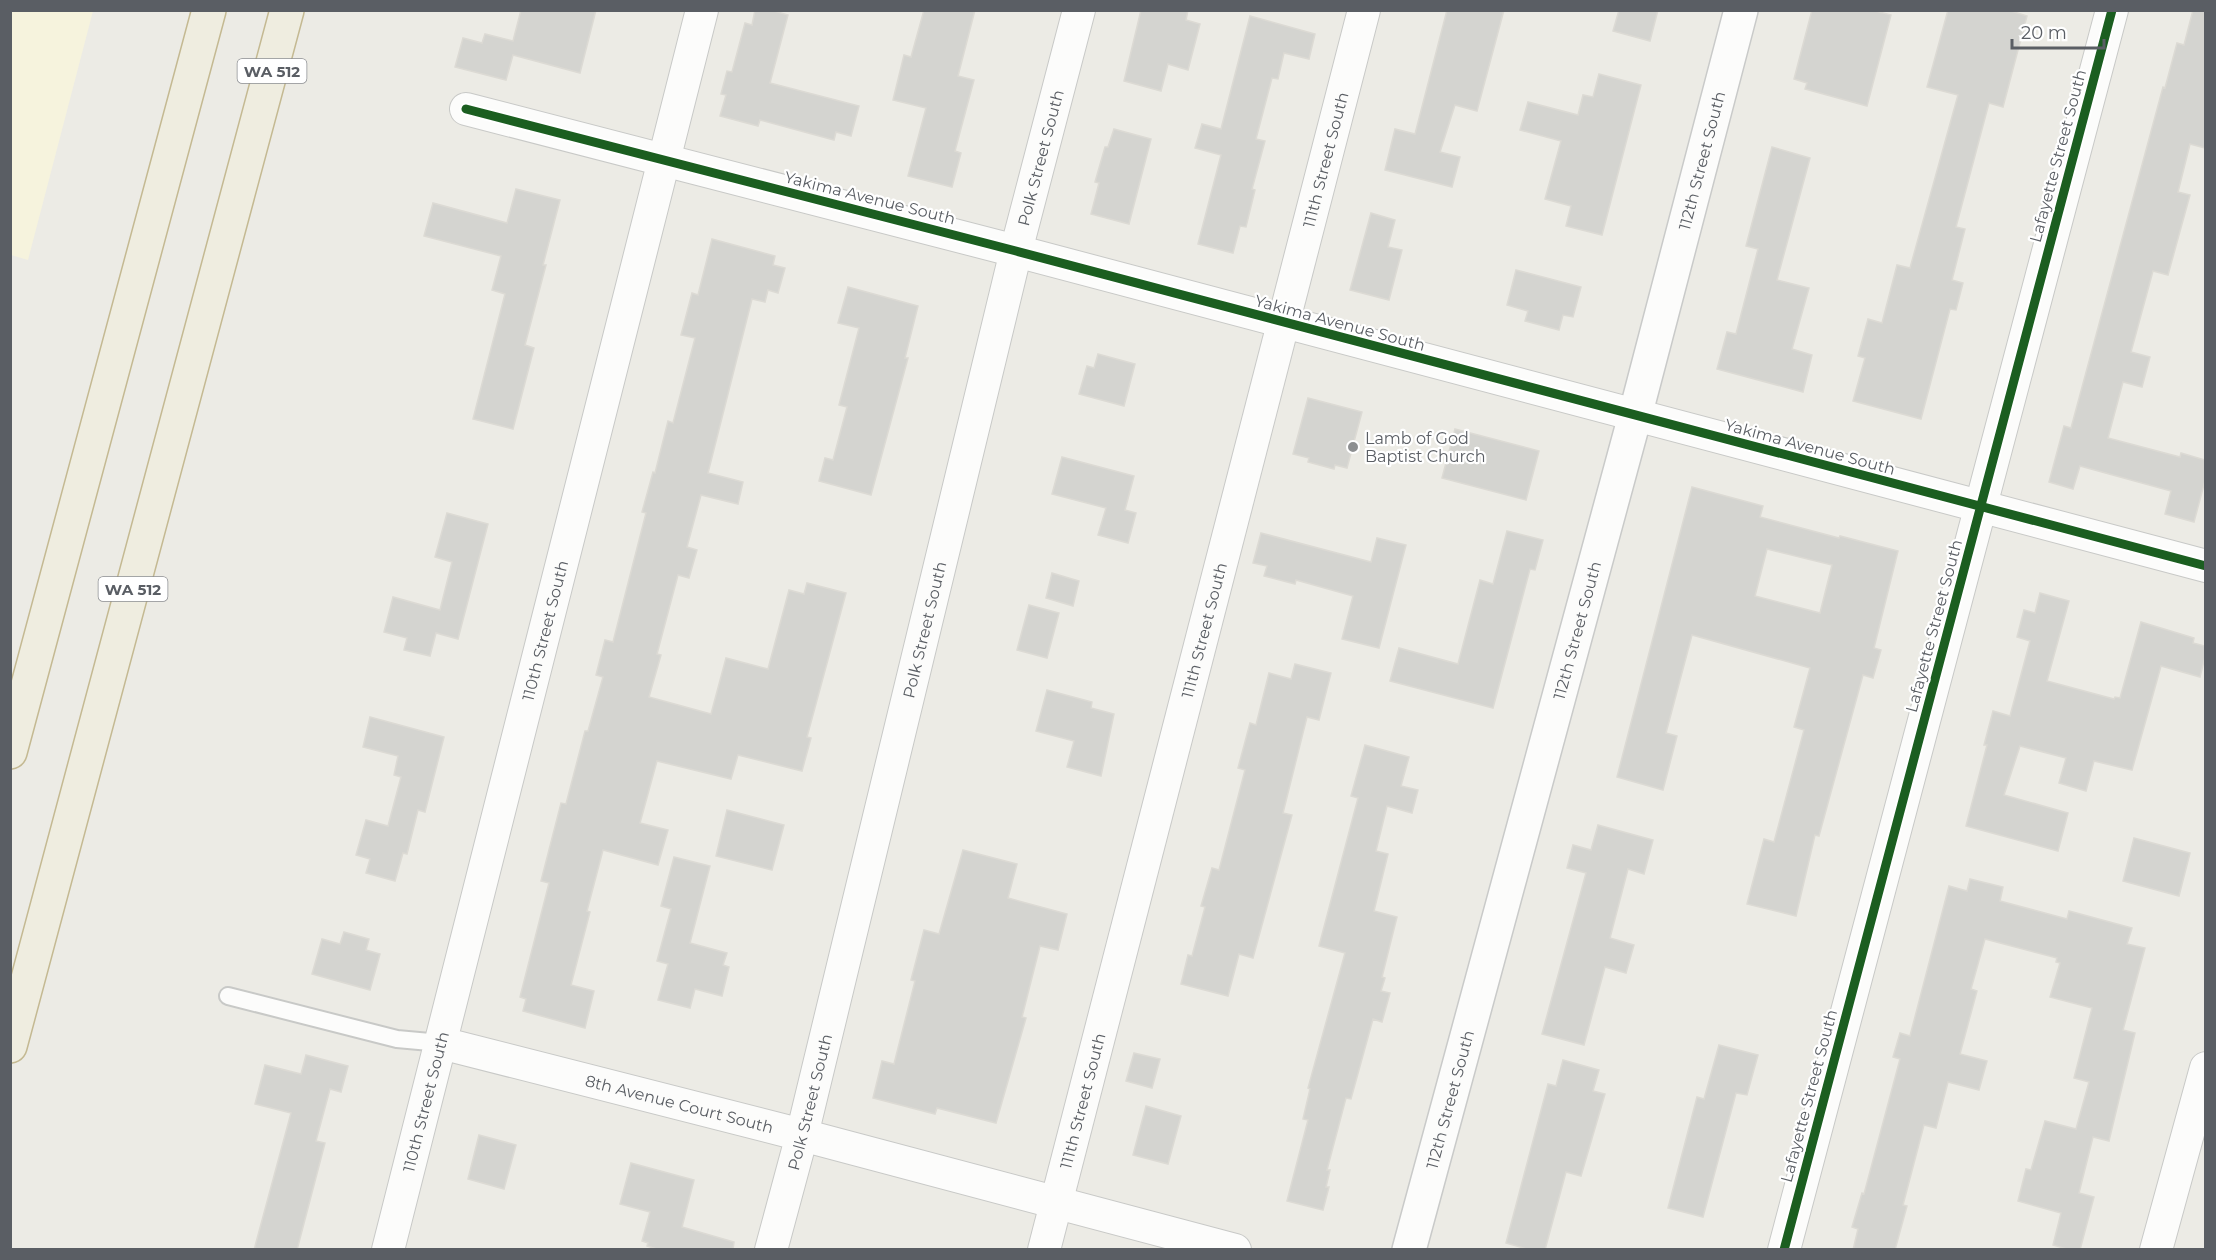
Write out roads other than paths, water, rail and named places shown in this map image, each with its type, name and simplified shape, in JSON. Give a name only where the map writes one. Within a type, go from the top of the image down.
[{"type":"highway","points":[[181,114],[201,10]]},
{"type":"highway","points":[[10,752],[209,10]]},
{"type":"highway","name":"WA 512","points":[[10,1046],[290,10]]},
{"type":"main road","name":"112th Street South","points":[[1409,1250],[1635,416],[1741,10]]},
{"type":"street","name":"110th Street South","points":[[388,1250],[702,10]]},
{"type":"street","name":"Polk Street South","points":[[771,1250],[802,1135],[1016,251],[1079,10]]},
{"type":"street","name":"111th Street South","points":[[1044,1250],[1364,10]]},
{"type":"street","name":"Lafayette Street South","points":[[1784,1250],[2112,10]]},
{"type":"street","name":"Yakima Avenue South","points":[[466,109],[1016,251],[2205,566]]},
{"type":"street","name":"8th Avenue Court South","points":[[441,1043],[802,1135],[1234,1250]]},
{"type":"street","points":[[2156,1250],[2205,1068]]},
{"type":"lane","name":"8th Avenue Court South","points":[[228,996],[397,1039],[441,1043]]},
{"type":"place","name":"Lamb of God Baptist Church","points":[[1353,447]]}]
